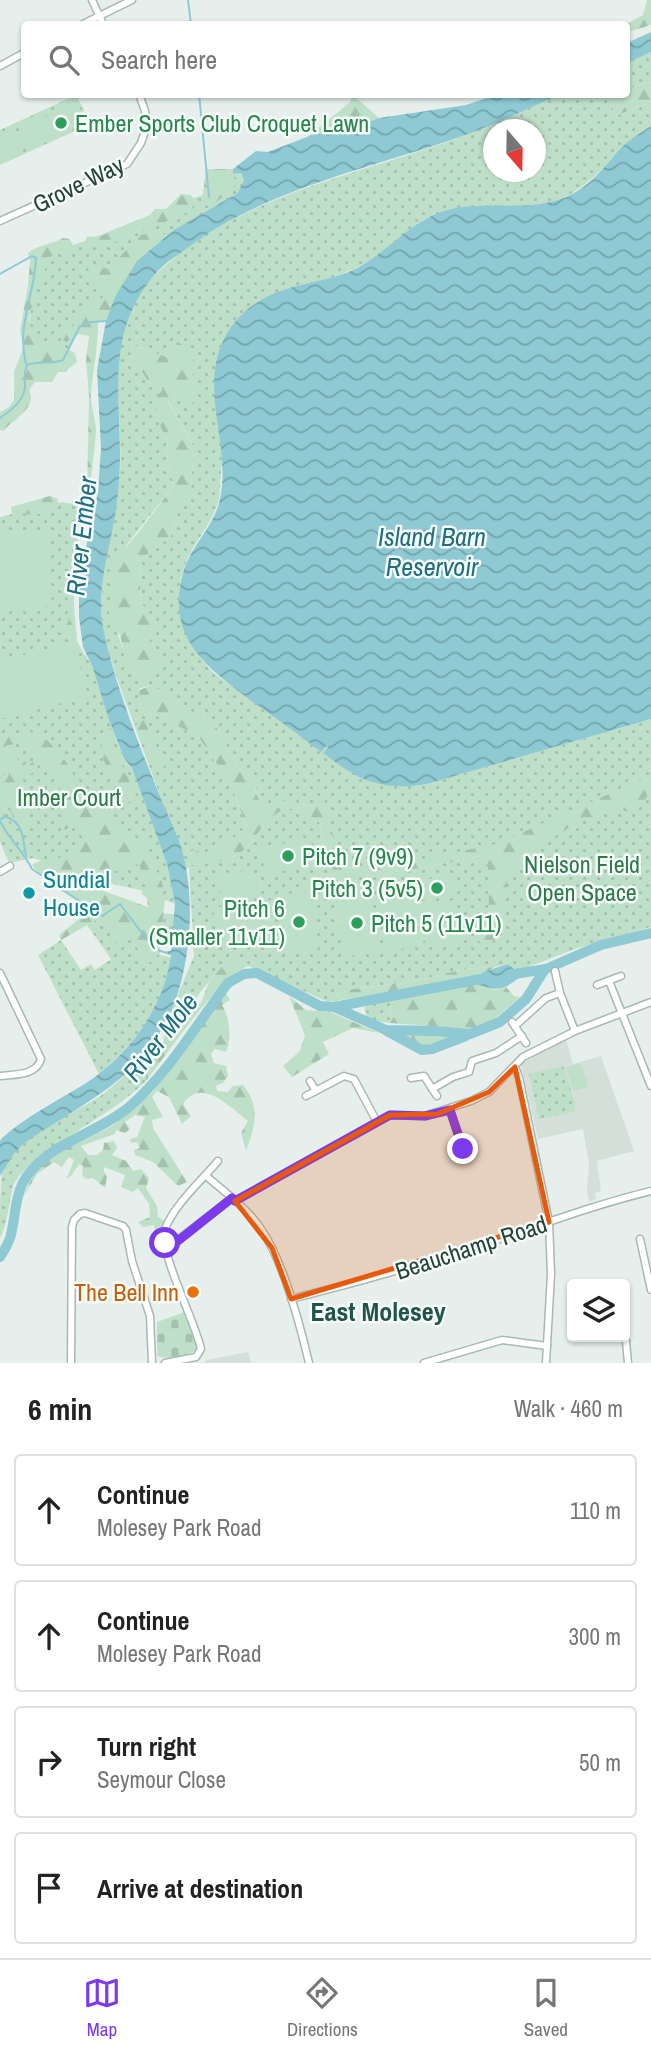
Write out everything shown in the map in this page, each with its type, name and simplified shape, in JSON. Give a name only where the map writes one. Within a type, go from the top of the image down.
[{"type":"street","points":[[92,0],[102,21]]},
{"type":"street","points":[[89,21],[132,0]]},
{"type":"street","points":[[0,65],[21,54]]},
{"type":"street","name":"Grove Way","points":[[0,221],[127,164],[141,144],[146,128],[145,111],[140,98]]},
{"type":"street","points":[[0,872],[10,866]]},
{"type":"street","points":[[555,971],[560,993],[575,1031]]},
{"type":"street","points":[[0,973],[41,1059],[39,1066],[32,1072],[0,1076]]},
{"type":"street","points":[[597,985],[621,976]]},
{"type":"street","points":[[609,981],[651,1086]]},
{"type":"street","points":[[432,1089],[453,1077],[469,1072],[472,1061],[524,1039],[514,1024],[547,999],[560,993]]},
{"type":"street","points":[[166,1249],[234,1199],[390,1115],[425,1116],[450,1110],[489,1092],[523,1057],[575,1031],[651,1002]]},
{"type":"street","points":[[514,1067],[519,1077],[549,1222],[551,1274],[546,1363]]},
{"type":"street","points":[[306,1096],[344,1076],[350,1076],[377,1122]]},
{"type":"street","points":[[411,1077],[424,1076],[437,1096]]},
{"type":"street","points":[[310,1082],[316,1091]]},
{"type":"street","points":[[450,1110],[463,1149]]},
{"type":"street","points":[[165,1363],[196,1357],[200,1353],[200,1345],[166,1249],[166,1227],[218,1161]]},
{"type":"street","points":[[206,1176],[234,1199],[261,1227],[272,1248],[291,1300],[309,1363]]},
{"type":"street","name":"Beauchamp Road","points":[[291,1300],[411,1267],[601,1203],[651,1191]]},
{"type":"street","points":[[71,1363],[72,1227],[79,1215],[85,1213],[123,1226],[126,1230],[132,1261],[150,1316],[152,1363]]},
{"type":"street","points":[[640,1239],[651,1290]]},
{"type":"street","points":[[424,1363],[502,1340],[547,1346]]},
{"type":"street","points":[[626,1342],[628,1363]]},
{"type":"highlighted area","points":[[515,1067],[549,1222],[291,1299],[272,1248],[235,1201],[390,1115],[437,1114],[489,1092]]},
{"type":"shaded area","points":[[566,1039],[573,1064],[601,1056],[634,1151],[597,1161],[601,1191],[595,1193],[596,1199],[589,1202],[589,1163],[583,1129],[538,1139],[521,1064]]},
{"type":"shaded area","points":[[248,1352],[251,1363],[203,1363],[207,1360]]},
{"type":"green space","points":[[647,0],[651,0],[651,25],[630,31],[630,22],[643,15]]},
{"type":"green space","points":[[651,52],[651,82],[630,88],[630,61]]},
{"type":"green space","points":[[651,82],[651,102],[615,116],[610,100],[630,98],[630,88]]},
{"type":"green space","points":[[69,98],[78,98],[84,110],[75,131],[0,165],[0,130]]},
{"type":"green space","points":[[352,98],[356,98],[379,118],[348,130],[308,137]]},
{"type":"green space","name":"Nielson Field Open Space","points":[[552,98],[613,98],[610,100],[615,116],[651,102],[651,126],[594,177],[569,195],[537,206],[457,210],[425,219],[359,266],[273,295],[246,311],[232,325],[219,500],[184,568],[179,601],[182,618],[194,648],[215,674],[321,751],[327,744],[328,747],[323,753],[347,770],[384,784],[427,784],[651,719],[651,927],[578,948],[520,970],[508,964],[464,969],[415,981],[345,990],[328,1002],[231,956],[201,991],[161,1054],[162,1043],[146,1081],[122,1101],[44,1154],[19,1177],[14,1185],[0,1238],[2,1173],[10,1158],[34,1135],[107,1091],[133,1067],[155,1040],[163,1042],[167,1021],[194,956],[189,867],[186,869],[184,857],[115,671],[102,619],[104,572],[120,470],[118,364],[126,323],[134,303],[150,281],[184,250],[247,213],[314,185],[483,128],[483,182],[546,182],[546,119],[504,119]],"holes":[[[176,342],[176,394],[167,399],[194,447],[191,489],[177,515],[171,536],[139,561],[141,603],[157,623],[135,676],[109,611],[113,606],[122,555],[128,543],[174,485],[166,455],[168,441],[159,424],[163,390],[151,386],[130,352],[133,345],[167,357]],[[151,685],[217,728],[240,771],[249,775],[262,806],[288,802],[314,807],[348,868],[368,870],[406,863],[476,857],[371,877],[324,861],[320,823],[293,808],[279,811],[248,846],[234,856],[189,865],[192,851],[204,853],[234,838],[247,826],[231,785],[198,736],[141,708],[138,689]]]},
{"type":"green space","name":"Ember Sports Club Croquet Lawn","points":[[76,99],[82,113],[70,118],[74,129],[56,137],[46,113],[66,106],[65,103]]},
{"type":"green space","points":[[45,113],[55,139],[27,150],[18,123]]},
{"type":"green space","points":[[13,128],[24,154],[0,163],[0,133]]},
{"type":"green space","points":[[206,169],[233,169],[233,174],[241,173],[244,180],[239,193],[174,230],[115,297],[106,321],[89,324],[78,332],[63,360],[27,365],[34,257],[77,244],[203,195]]},
{"type":"green space","points":[[206,169],[230,169],[230,177],[235,178],[235,188],[206,206],[203,196]]},
{"type":"green space","points":[[181,194],[191,195],[196,203],[188,212],[104,247],[99,244],[94,247],[87,246],[86,237],[101,236],[150,215],[155,209],[166,209]]},
{"type":"green space","points":[[202,208],[206,214],[106,315],[97,318],[91,399],[96,431],[86,513],[83,512],[82,507],[74,506],[72,502],[73,499],[84,500],[87,495],[89,396],[86,360],[89,336],[79,334],[66,342],[60,337],[65,326],[72,327],[76,321],[72,314],[106,296],[88,269],[98,266],[108,269],[141,235],[158,231],[161,236],[193,217]]},
{"type":"green space","points":[[63,238],[69,239],[73,244],[70,250],[43,259],[46,275],[36,281],[36,298],[29,320],[34,337],[75,353],[77,362],[65,372],[58,372],[52,382],[35,382],[29,390],[31,396],[28,407],[3,431],[0,430],[0,412],[8,408],[14,400],[14,371],[24,347],[20,331],[28,286],[28,253]]},
{"type":"green space","points":[[176,341],[193,351],[194,402],[186,407],[176,394],[167,400],[194,447],[191,490],[177,515],[171,536],[139,561],[141,603],[157,623],[149,644],[167,661],[150,677],[135,676],[125,657],[120,635],[112,629],[109,611],[113,606],[114,559],[135,537],[174,485],[166,455],[168,441],[159,424],[155,397],[163,390],[151,386],[130,352],[133,345],[167,357]]},
{"type":"green space","points":[[50,496],[58,499],[58,506],[50,511],[23,513],[17,517],[12,515],[11,507]]},
{"type":"green space","name":"Imber Court","points":[[62,502],[85,506],[72,569],[75,636],[94,670],[114,733],[132,768],[167,864],[175,904],[140,890],[94,880],[33,858],[9,863],[0,842],[0,517]]},
{"type":"green space","points":[[49,531],[52,606],[2,608],[0,533]]},
{"type":"green space","points":[[71,571],[74,572],[75,643],[70,631],[59,633],[69,621]]},
{"type":"green space","points":[[74,642],[88,696],[0,719],[0,661]]},
{"type":"green space","points":[[151,685],[217,728],[240,771],[249,775],[257,786],[255,791],[262,805],[288,801],[314,806],[315,794],[324,799],[338,855],[348,868],[368,870],[496,844],[645,778],[651,778],[650,789],[643,802],[631,813],[617,808],[579,822],[531,850],[508,876],[502,921],[494,940],[489,945],[483,945],[479,941],[489,907],[488,867],[477,857],[371,877],[338,874],[324,861],[320,823],[300,811],[286,809],[273,817],[247,848],[234,856],[189,865],[192,850],[204,853],[234,838],[247,826],[231,785],[198,736],[141,708],[138,700],[140,690]]},
{"type":"green space","points":[[142,719],[163,756],[165,766],[161,769],[149,763],[136,725]]},
{"type":"green space","points":[[110,728],[117,734],[112,744],[135,792],[135,804],[129,802],[105,764],[102,740],[108,737]]},
{"type":"green space","points":[[37,732],[64,759],[74,775],[80,793],[109,807],[112,820],[123,833],[131,830],[137,840],[149,839],[145,847],[156,860],[154,868],[163,886],[160,892],[165,898],[158,966],[145,959],[132,940],[110,943],[110,928],[96,920],[61,940],[59,935],[84,915],[77,901],[45,880],[32,865],[72,853],[83,838],[78,823],[65,830],[65,803],[69,804],[62,790],[56,785],[50,768],[42,765],[34,750],[25,751],[19,743],[0,747],[0,735]],"holes":[[[139,864],[142,873],[149,879],[148,885],[141,893],[147,898],[148,907],[65,877],[80,874],[107,880],[113,871]]]},
{"type":"green space","points":[[13,747],[19,761],[29,765],[34,760],[38,761],[39,765],[31,774],[23,774],[14,787],[19,791],[17,798],[31,807],[25,826],[19,829],[9,827],[12,813],[7,808],[1,809],[2,815],[8,814],[9,821],[3,823],[2,828],[8,832],[7,835],[0,836],[0,780],[5,782],[10,773],[0,775],[0,751]]},
{"type":"green space","name":"Pitch 7 (9v9)","points":[[311,839],[315,866],[265,874],[261,847]]},
{"type":"green space","points":[[254,869],[258,894],[221,899],[217,874]]},
{"type":"green space","name":"Pitch 3 (5v5)","points":[[452,876],[454,896],[423,900],[420,880]]},
{"type":"green space","points":[[415,883],[424,946],[387,951],[378,888]]},
{"type":"green space","name":"Pitch 5 (11v11)","points":[[371,889],[380,952],[343,957],[334,894]]},
{"type":"green space","name":"Pitch 6 (Smaller 11v11)","points":[[310,891],[318,949],[287,953],[280,895]]},
{"type":"green space","points":[[270,900],[276,937],[250,941],[245,904]]},
{"type":"green space","points":[[455,900],[458,920],[426,924],[424,904]]},
{"type":"green space","points":[[239,904],[245,941],[219,945],[213,908]]},
{"type":"green space","points":[[163,913],[175,915],[172,946],[160,946]]},
{"type":"green space","points":[[96,920],[132,940],[145,959],[158,965],[159,955],[171,957],[162,991],[146,1022],[136,1037],[99,1074],[38,955],[61,940],[81,970],[91,964],[95,970],[111,959],[87,925]]},
{"type":"green space","points":[[458,923],[461,942],[430,947],[427,928]]},
{"type":"green space","points":[[231,956],[248,966],[236,973],[208,1000],[146,1081],[146,1073],[177,1019],[201,1003],[209,982]]},
{"type":"green space","points":[[495,967],[472,979],[328,1002],[345,990],[415,981],[464,969]]},
{"type":"green space","points":[[474,983],[496,990],[506,987],[514,996],[520,997],[492,1022],[471,1029],[390,1023],[391,999]]},
{"type":"green space","points":[[225,991],[230,1000],[222,1005],[229,1028],[228,1046],[226,1052],[215,1049],[211,1054],[214,1063],[226,1066],[228,1076],[223,1083],[216,1086],[217,1091],[228,1092],[233,1086],[243,1085],[252,1101],[255,1117],[246,1151],[241,1133],[248,1121],[224,1102],[207,1093],[190,1096],[183,1104],[191,1116],[182,1124],[169,1097],[157,1091],[152,1097],[163,1117],[152,1120],[153,1128],[187,1182],[178,1186],[153,1162],[135,1155],[134,1150],[140,1148],[137,1142],[131,1143],[130,1139],[137,1137],[145,1117],[135,1115],[125,1122],[130,1129],[125,1133],[116,1130],[115,1134],[81,1146],[88,1155],[97,1155],[103,1150],[104,1143],[114,1141],[117,1148],[112,1155],[126,1161],[133,1171],[141,1169],[149,1178],[146,1188],[157,1206],[158,1217],[165,1221],[160,1235],[155,1233],[154,1225],[143,1227],[138,1222],[150,1217],[149,1204],[138,1188],[133,1192],[121,1187],[125,1175],[104,1167],[107,1176],[105,1188],[93,1178],[86,1179],[82,1175],[83,1166],[79,1164],[67,1178],[74,1160],[69,1157],[62,1167],[54,1162],[37,1174],[22,1199],[35,1171],[63,1150],[112,1126],[153,1092]]},
{"type":"green space","points":[[289,996],[306,1010],[330,1012],[379,1033],[353,1028],[323,1042],[329,1054],[292,1077],[283,1066],[300,1051],[305,1035]]},
{"type":"green space","points":[[391,999],[390,1023],[367,1020],[364,1007]]},
{"type":"green space","points":[[396,1033],[458,1036],[423,1046]]},
{"type":"green space","points":[[581,1063],[588,1087],[573,1091],[566,1067]]},
{"type":"green space","points":[[562,1066],[576,1109],[574,1112],[539,1119],[529,1074]]},
{"type":"green space","points":[[185,1312],[199,1347],[191,1353],[179,1356],[157,1356],[157,1322]]},
{"type":"water","points":[[651,32],[651,52],[630,62],[630,42]]},
{"type":"water","points":[[487,98],[552,98],[504,119],[483,119],[483,128],[476,131],[312,184],[247,212],[216,229],[164,265],[142,292],[131,313],[120,356],[119,480],[101,593],[102,621],[126,710],[183,854],[190,907],[187,952],[173,1005],[163,1028],[141,1058],[107,1089],[22,1145],[0,1176],[2,1138],[31,1116],[99,1074],[129,1046],[161,994],[171,955],[167,954],[167,951],[171,951],[175,904],[167,864],[132,768],[124,758],[109,720],[93,668],[83,647],[79,617],[79,580],[98,492],[101,448],[97,370],[106,321],[115,297],[137,261],[174,230],[238,193],[244,180],[241,173],[233,174],[233,169],[256,151],[268,152],[312,135],[348,130],[379,118],[466,105]]},
{"type":"water","name":"Island Barn Reservoir","points":[[651,126],[651,719],[427,784],[384,785],[359,777],[323,753],[327,745],[321,752],[220,677],[194,649],[185,633],[180,616],[179,596],[183,573],[216,512],[222,483],[214,381],[223,341],[237,319],[258,302],[280,291],[353,270],[378,255],[424,220],[437,214],[466,207],[552,202],[575,193],[590,182],[624,145]]},
{"type":"water","points":[[508,964],[520,977],[503,988],[488,988],[474,983],[472,979],[486,971]]},
{"type":"waterway","points":[[188,0],[191,21]]},
{"type":"waterway","points":[[199,98],[209,197]]},
{"type":"waterway","points":[[0,274],[32,256],[36,258],[23,336],[26,364]]},
{"type":"waterway","points":[[0,418],[22,397],[27,365],[63,360],[80,326],[108,321]]},
{"type":"waterway","points":[[0,819],[6,817],[16,823],[22,833],[26,856]]},
{"type":"waterway","points":[[0,821],[32,869],[102,916],[120,904],[154,949],[167,953]]},
{"type":"waterway","points":[[64,888],[74,875]]},
{"type":"waterway","name":"River Mole","points":[[508,975],[546,969],[601,945],[651,933]]},
{"type":"waterway","name":"River Mole","points":[[334,1007],[386,1030],[470,1034],[500,1022],[526,999],[545,969]]},
{"type":"waterway","name":"River Mole","points":[[0,1257],[10,1238],[17,1198],[27,1176],[48,1155],[115,1117],[142,1095],[169,1065],[228,983],[244,974],[257,973],[320,1006],[334,1007],[486,978]]},
{"type":"waterway","points":[[387,1031],[422,1050],[466,1036]]},
{"type":"place","name":"Ember Sports Club Croquet Lawn","points":[[61,123]]},
{"type":"place","name":"Pitch 7 (9v9)","points":[[288,856]]},
{"type":"place","name":"Pitch 3 (5v5)","points":[[437,888]]},
{"type":"place","name":"Sundial House","points":[[29,893]]},
{"type":"place","name":"Pitch 6 (Smaller 11v11)","points":[[299,922]]},
{"type":"place","name":"Pitch 5 (11v11)","points":[[357,923]]},
{"type":"place","name":"The Bell Inn","points":[[193,1292]]},
{"type":"district","name":"East Molesey","points":[[378,1311]]},
{"type":"route","points":[[165,1243],[166,1249],[169,1248],[232,1198],[235,1201],[241,1195],[390,1115],[425,1116],[450,1110],[463,1149]]},
{"type":"water label","name":"River Ember","points":[[81,536]]}]
